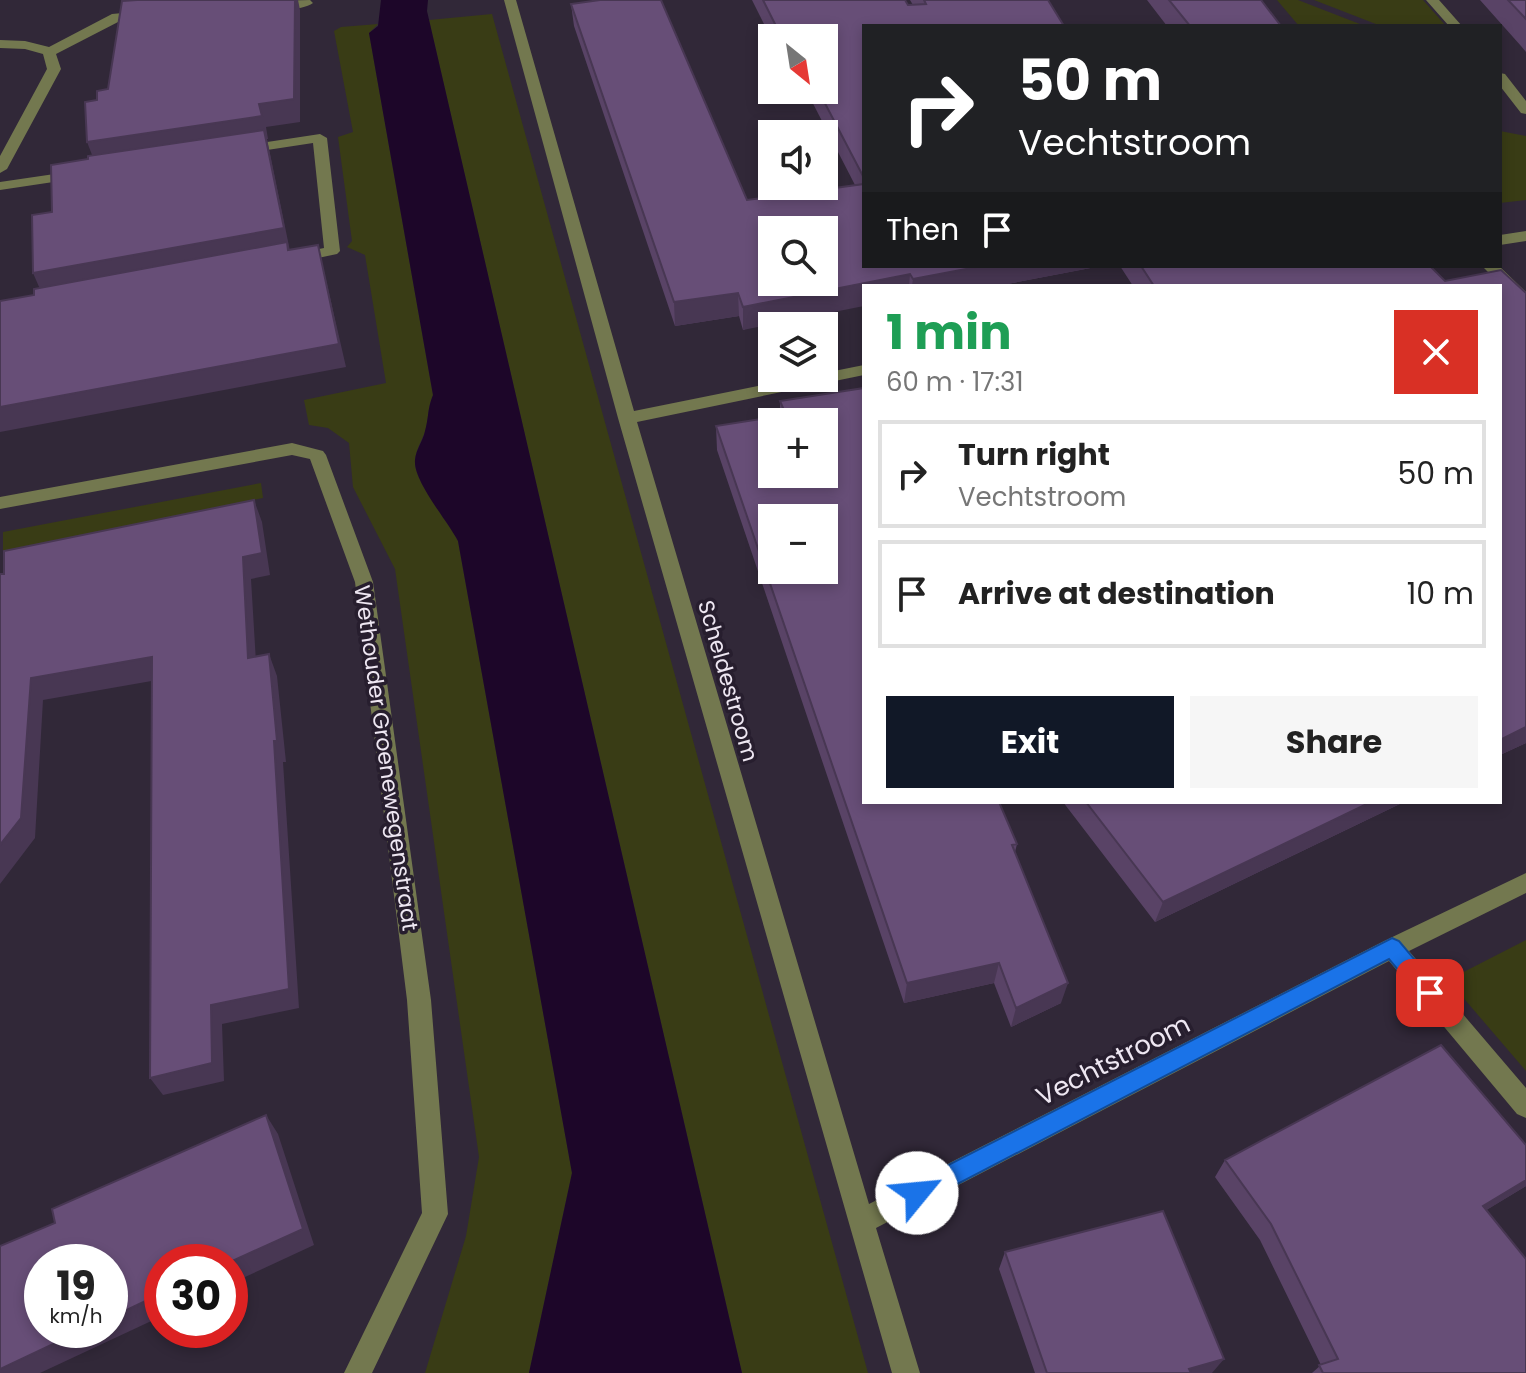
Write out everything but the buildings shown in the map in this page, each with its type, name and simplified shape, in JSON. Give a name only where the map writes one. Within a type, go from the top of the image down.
[{"type":"street","name":"Scheldestroom","points":[[510,0],[627,418],[906,1373]]},
{"type":"street","points":[[1432,0],[1454,24]]},
{"type":"street","points":[[259,6],[307,3]]},
{"type":"street","points":[[0,44],[18,43],[49,52],[117,17],[165,13]]},
{"type":"street","points":[[0,169],[54,69],[49,52]]},
{"type":"street","points":[[1502,80],[1526,110]]},
{"type":"street","points":[[228,152],[320,138],[332,251],[272,262]]},
{"type":"street","points":[[0,186],[91,173]]},
{"type":"street","points":[[1502,240],[1526,236]]},
{"type":"street","points":[[1492,268],[1526,301]]},
{"type":"street","points":[[627,418],[862,370]]},
{"type":"street","name":"Wethouder Groenewegenstraat","points":[[0,503],[292,449],[317,455],[364,582],[419,1000],[435,1214],[358,1373]]},
{"type":"street","name":"Vechtstroom","points":[[861,1222],[1526,882]]},
{"type":"street","points":[[1392,948],[1526,1106]]},
{"type":"green space","points":[[1277,0],[1298,0],[1360,24],[1297,24]]},
{"type":"green space","points":[[1314,0],[1423,0],[1444,24],[1376,24]]},
{"type":"green space","points":[[492,14],[868,1373],[742,1373],[429,20]]},
{"type":"green space","points":[[378,24],[369,33],[433,395],[425,432],[417,451],[416,471],[458,541],[572,1173],[529,1373],[425,1373],[466,1236],[479,1157],[395,569],[353,487],[349,443],[328,428],[309,425],[304,400],[386,383],[365,255],[347,247],[352,241],[338,137],[353,132],[334,31],[341,27]]},
{"type":"green space","points":[[1502,131],[1526,136],[1526,200],[1502,203]]},
{"type":"green space","points":[[261,483],[263,498],[3,551],[3,532]]},
{"type":"green space","points":[[1526,940],[1526,1071],[1448,980]]},
{"type":"shaded area","points":[[381,0],[428,0],[427,11],[742,1373],[529,1373],[572,1173],[458,541],[419,479],[416,469],[415,460],[433,395],[369,33],[378,26]]},
{"type":"route","points":[[917,1193],[1392,948],[1430,993]]}]
